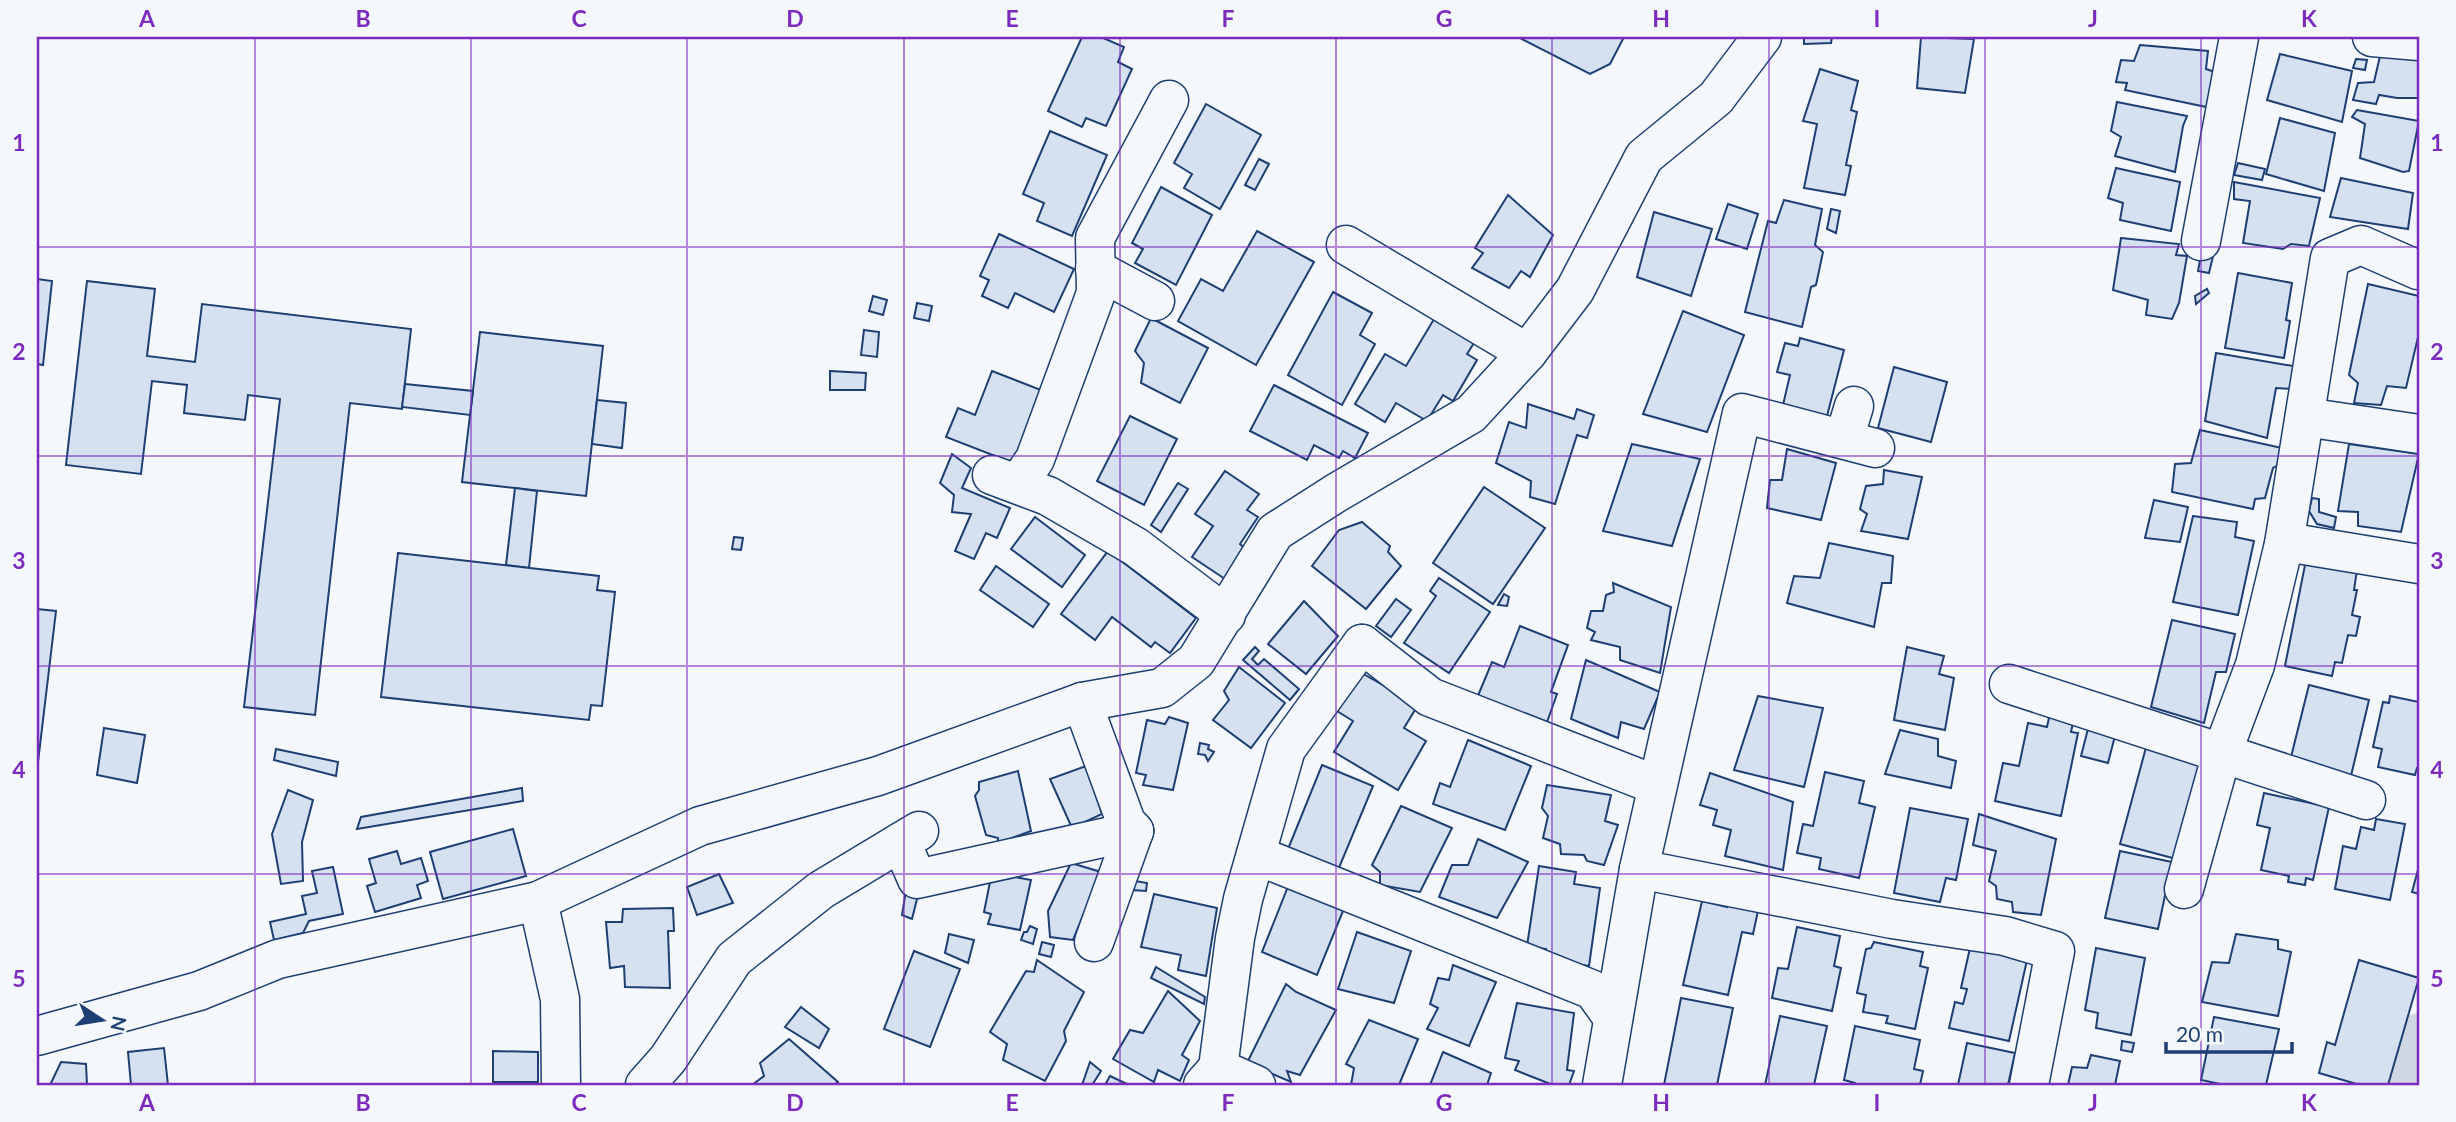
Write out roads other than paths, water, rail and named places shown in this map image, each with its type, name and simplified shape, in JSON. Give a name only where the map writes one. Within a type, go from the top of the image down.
[{"type":"street","points":[[37,1036],[199,991],[278,960],[538,901],[700,826],[878,776],[1082,702],[1162,688],[1196,661],[1275,532],[1471,414],[1527,353],[1575,290],[1644,157],[1716,99],[1762,37]]},
{"type":"street","points":[[2201,241],[2239,37]]},
{"type":"street","points":[[2372,37],[2419,41]]},
{"type":"street","points":[[1169,100],[1095,238],[1096,293],[1035,459],[1005,479],[1048,496],[1136,547],[1226,615]]},
{"type":"street","points":[[1346,245],[1527,353]]},
{"type":"street","points":[[2184,889],[2222,753],[2255,665],[2284,544],[2330,258],[2361,245],[2418,270],[2419,268]]},
{"type":"street","points":[[1095,269],[1155,301]]},
{"type":"street","points":[[1602,1085],[1639,869],[1742,413],[1791,428],[1857,431]]},
{"type":"street","points":[[2305,417],[2419,434]]},
{"type":"street","points":[[2284,544],[2419,564]]},
{"type":"street","points":[[1256,1085],[1210,1077],[1243,899],[1286,749],[1362,644],[1430,697],[1657,785]]},
{"type":"street","points":[[2008,684],[2366,800]]},
{"type":"street","points":[[1082,702],[1126,822],[1134,831]]},
{"type":"street","points":[[645,1085],[668,1059],[734,959],[821,890],[910,836],[917,879],[1134,831]]},
{"type":"street","points":[[1094,942],[1134,831]]},
{"type":"street","points":[[1256,855],[1593,990],[1613,1018]]},
{"type":"street","points":[[1639,869],[1892,919],[2005,936],[2055,951],[2029,1085]]},
{"type":"street","points":[[538,901],[560,999],[561,1085]]},
{"type":"waterway","points":[[2408,1085],[2419,1051]]}]
